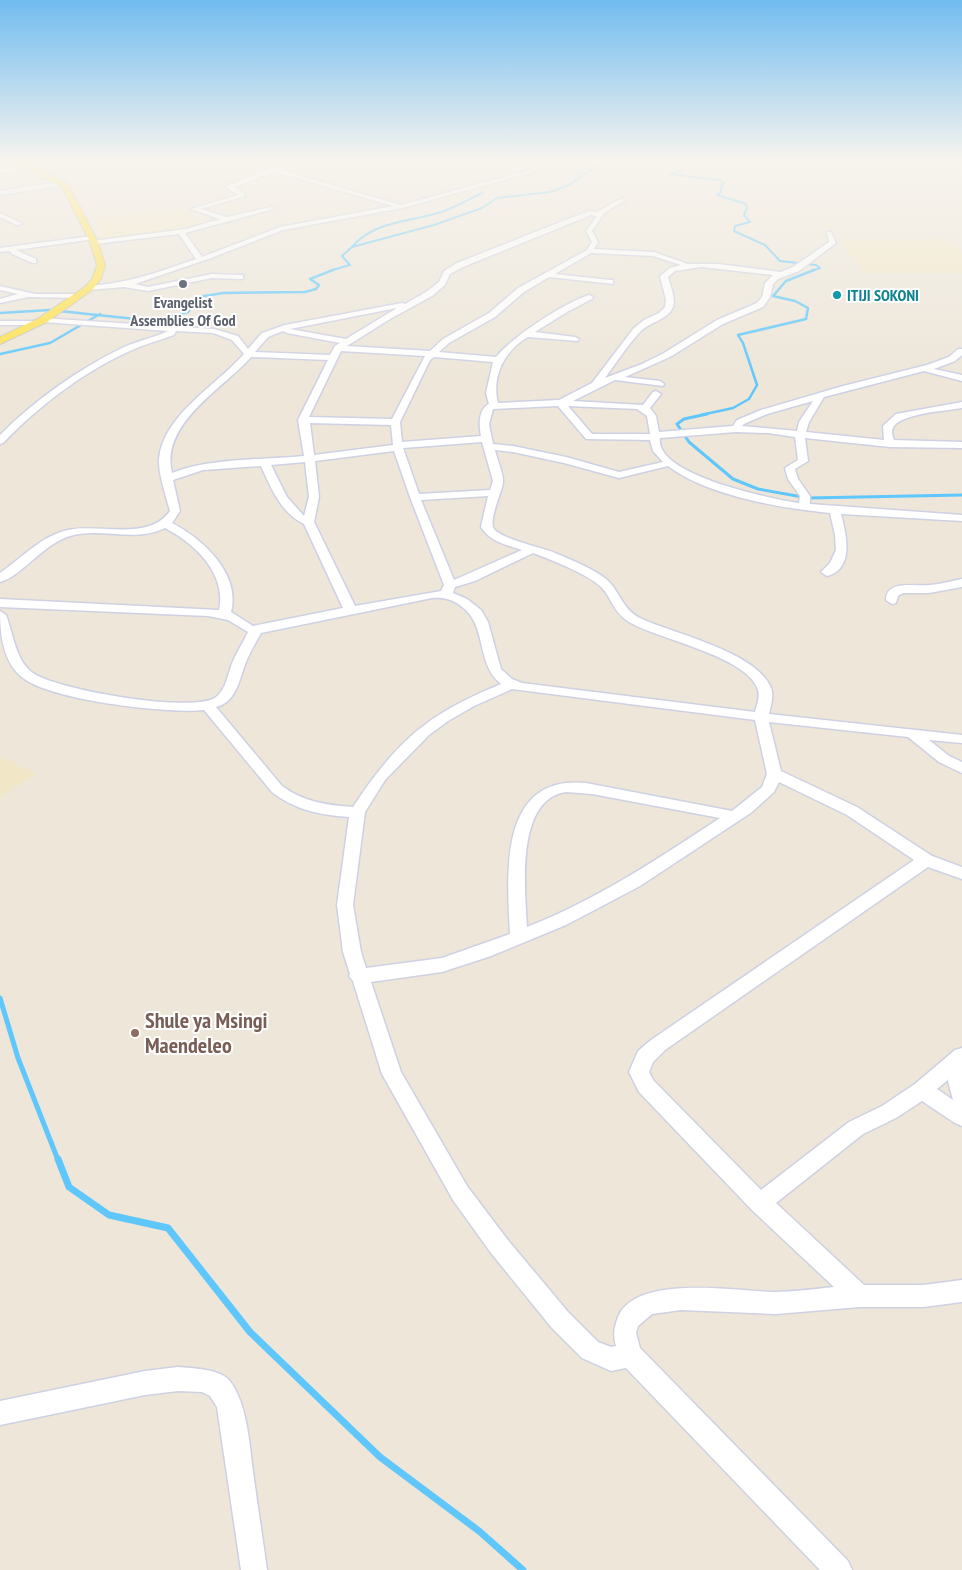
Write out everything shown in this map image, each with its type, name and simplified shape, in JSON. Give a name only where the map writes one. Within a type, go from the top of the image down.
[{"type":"main road","points":[[0,341],[44,319],[89,288],[98,275],[101,265],[90,233]]},
{"type":"street","points":[[0,250],[167,233]]},
{"type":"street","points":[[182,233],[200,260]]},
{"type":"street","points":[[89,288],[126,284],[200,260],[267,233]]},
{"type":"street","points":[[308,522],[314,497],[303,420],[316,388],[338,348],[410,303],[429,294],[442,283],[447,273],[460,265],[539,233]]},
{"type":"street","points":[[590,233],[595,242],[590,251],[521,290],[492,315],[446,342],[431,354],[426,359],[395,422],[398,446],[448,590],[477,614],[482,622],[493,668],[502,679],[511,684],[761,717],[962,739]]},
{"type":"street","points":[[561,403],[595,385],[616,378],[667,355],[720,322],[757,307],[766,297],[770,283],[780,274],[805,263],[833,243],[829,233]]},
{"type":"street","points":[[12,248],[14,253],[33,261]]},
{"type":"street","points":[[590,251],[658,255],[683,263],[685,265],[683,267]]},
{"type":"street","points":[[595,385],[637,330],[647,322],[662,315],[669,307],[670,300],[664,276],[670,270],[683,267],[730,268],[780,274]]},
{"type":"street","points":[[547,275],[610,282]]},
{"type":"street","points":[[126,284],[148,289],[212,276],[240,277]]},
{"type":"street","points":[[0,288],[27,295],[78,296]]},
{"type":"street","points":[[0,301],[27,295]]},
{"type":"street","points":[[494,405],[491,393],[498,360],[506,350],[526,334],[568,307],[590,297]]},
{"type":"street","points":[[0,578],[47,542],[65,534],[91,530],[150,530],[166,524],[172,519],[175,511],[164,461],[167,444],[173,431],[210,389],[248,354],[264,335],[278,330],[377,308],[410,303]]},
{"type":"street","points":[[0,323],[44,319],[90,324],[174,327],[214,331],[231,336],[248,354],[333,358]]},
{"type":"street","points":[[0,441],[24,418],[66,386],[120,353],[171,333],[174,327]]},
{"type":"street","points":[[278,330],[326,336],[347,342]]},
{"type":"street","points":[[526,334],[575,339]]},
{"type":"street","points":[[338,348],[498,360]]},
{"type":"street","points":[[736,429],[740,422],[764,412],[924,369],[952,359],[961,351]]},
{"type":"street","points":[[924,369],[962,378]]},
{"type":"street","points":[[616,378],[660,384]]},
{"type":"street","points":[[630,393],[636,381]]},
{"type":"street","points":[[645,409],[656,394]]},
{"type":"street","points":[[805,501],[793,479],[790,468],[803,461],[800,445],[801,433],[807,414],[820,396]]},
{"type":"street","points":[[561,403],[589,437],[656,436],[736,429],[801,433],[841,440],[890,444],[962,445]]},
{"type":"street","points":[[358,976],[442,965],[519,938],[560,921],[634,882],[752,804],[769,789],[774,774],[761,717],[766,696],[764,687],[756,676],[717,651],[634,620],[620,609],[609,589],[601,581],[550,556],[505,542],[488,529],[498,481],[484,424],[488,408],[494,405],[561,403],[638,406],[650,414],[656,436],[655,444],[670,463],[698,478],[736,492],[805,501],[834,509],[962,518]]},
{"type":"street","points":[[890,444],[887,433],[888,426],[899,416],[962,405]]},
{"type":"street","points":[[303,420],[395,422]]},
{"type":"street","points":[[168,479],[180,473],[213,465],[265,463],[398,446],[488,443],[573,462],[619,475],[670,463]]},
{"type":"street","points":[[265,463],[281,496],[296,516],[308,522],[327,558],[350,610]]},
{"type":"street","points":[[415,497],[494,493]]},
{"type":"street","points":[[827,572],[836,565],[843,541],[834,509]]},
{"type":"street","points":[[166,524],[187,535],[199,546],[218,572],[227,594],[224,614]]},
{"type":"street","points":[[0,602],[200,611],[224,614],[235,619],[246,629],[256,630],[448,590],[529,551]]},
{"type":"street","points":[[892,600],[892,595],[900,589],[930,589],[962,584]]},
{"type":"street","points":[[0,615],[16,664],[27,676],[40,683],[62,690],[119,700],[178,706],[218,702],[233,683],[241,659],[256,630]]},
{"type":"street","points":[[511,684],[469,703],[442,718],[424,732],[380,777],[357,812],[345,905],[352,952],[358,976],[392,1074],[460,1193],[560,1320],[590,1350],[611,1359],[630,1355]]},
{"type":"street","points":[[207,704],[277,790],[290,800],[306,806],[357,812]]},
{"type":"street","points":[[913,734],[944,759],[962,768]]},
{"type":"street","points":[[774,774],[852,811],[926,860],[962,873]]},
{"type":"street","points":[[519,938],[516,875],[518,850],[534,804],[549,791],[565,787],[584,788],[734,816]]},
{"type":"street","points":[[860,1296],[760,1203],[646,1086],[639,1072],[645,1057],[682,1028],[926,860]]},
{"type":"street","points":[[760,1203],[856,1128],[889,1112],[922,1090],[962,1056]]},
{"type":"street","points":[[962,1067],[958,1081],[962,1099]]},
{"type":"street","points":[[922,1090],[962,1117]]},
{"type":"street","points":[[838,1570],[630,1355],[624,1333],[629,1319],[638,1309],[649,1302],[681,1299],[776,1303],[860,1296],[923,1296],[962,1291]]},
{"type":"street","points":[[0,1413],[144,1383],[178,1379],[202,1380],[219,1387],[229,1404],[254,1570]]},
{"type":"shaded area","points":[[101,233],[165,233],[103,239]]},
{"type":"shaded area","points":[[947,239],[962,253],[962,273],[864,273],[839,240]]},
{"type":"shaded area","points":[[0,756],[36,774],[0,797]]},
{"type":"waterway","points":[[352,247],[369,233]]},
{"type":"waterway","points":[[352,247],[403,233]]},
{"type":"waterway","points":[[739,233],[765,245],[780,261],[816,265],[820,268],[814,270]]},
{"type":"waterway","points":[[329,271],[350,265],[342,256],[352,247]]},
{"type":"waterway","points":[[98,315],[145,320],[165,318],[188,312],[199,297],[223,293],[305,292],[316,289],[319,285],[310,279],[333,270]]},
{"type":"waterway","points":[[701,415],[733,408],[749,399],[757,385],[743,343],[738,335],[806,319],[808,308],[795,301],[773,296],[786,281],[814,270]]},
{"type":"waterway","points":[[0,313],[50,310],[98,315]]},
{"type":"waterway","points":[[0,354],[50,343],[98,315]]},
{"type":"waterway","points":[[707,414],[684,419],[677,424],[689,442],[733,479],[758,489],[808,498],[962,495]]},
{"type":"waterway","points":[[0,998],[18,1058],[58,1160]]},
{"type":"waterway","points":[[58,1159],[69,1187],[109,1215],[168,1228],[250,1332],[380,1457],[479,1531],[523,1570]]},
{"type":"place","name":"Evangelist Assemblies Of God","points":[[183,284]]},
{"type":"place","name":"ITIJI SOKONI","points":[[837,295]]},
{"type":"place","name":"Shule ya Msingi Maendeleo","points":[[135,1033]]}]
